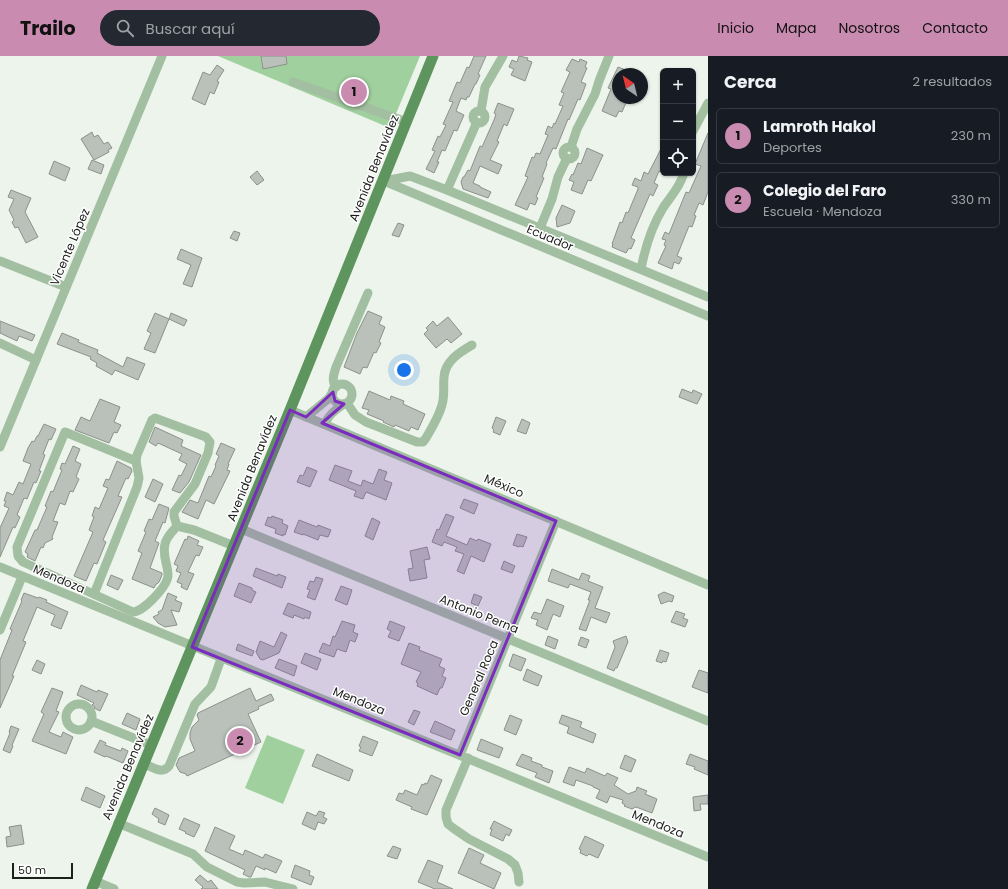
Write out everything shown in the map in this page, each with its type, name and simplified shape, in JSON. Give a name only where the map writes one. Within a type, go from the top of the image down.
[{"type":"main road","name":"Avenida Benavídez","points":[[93,885],[290,410],[434,56]]},
{"type":"street","name":"Vicente López","points":[[0,447],[162,56]]},
{"type":"street","points":[[447,190],[477,122],[480,122],[485,118],[484,113],[481,111],[485,87],[503,56]]},
{"type":"street","points":[[540,228],[552,198],[558,177],[567,158],[572,158],[575,155],[575,151],[571,147],[577,129],[595,94],[598,81],[609,56]]},
{"type":"street","points":[[293,82],[407,122]]},
{"type":"street","points":[[696,126],[708,103]]},
{"type":"street","points":[[384,181],[410,176],[708,297]]},
{"type":"street","points":[[641,269],[646,247],[657,218],[678,186],[683,176]]},
{"type":"street","name":"Ecuador","points":[[384,181],[708,316]]},
{"type":"street","points":[[0,261],[66,287]]},
{"type":"street","points":[[346,403],[338,403],[332,395],[334,389],[333,376],[368,293]]},
{"type":"street","points":[[0,343],[36,360]]},
{"type":"street","points":[[346,403],[355,415],[366,422],[417,442],[423,442],[442,406],[444,394],[444,375],[448,366],[454,356],[461,350],[472,345]]},
{"type":"street","points":[[306,417],[328,399],[334,389],[342,384],[348,386],[352,391],[351,398],[337,408],[327,418],[325,424]]},
{"type":"street","name":"México","points":[[290,410],[708,585]]},
{"type":"street","points":[[94,594],[137,487],[139,478],[136,462],[137,455],[152,420],[155,418],[209,439],[208,453],[201,470],[190,492],[174,512],[177,526]]},
{"type":"street","points":[[136,462],[65,432],[17,547],[18,556],[23,562],[133,612],[137,612],[162,588],[167,581],[168,575],[164,555],[164,545],[177,526]]},
{"type":"street","name":"General Roca","points":[[519,882],[515,865],[508,859],[469,839],[448,824],[446,810],[508,639],[556,521]]},
{"type":"street","points":[[177,526],[194,530],[234,546]]},
{"type":"street","name":"Antonio Perna","points":[[241,529],[708,721]]},
{"type":"street","name":"Mendoza","points":[[0,567],[192,647],[708,857]]},
{"type":"street","points":[[0,630],[22,576]]},
{"type":"street","points":[[144,764],[162,771],[166,770],[170,766],[196,704],[211,687],[222,659]]},
{"type":"street","points":[[91,721],[152,745]]},
{"type":"street","points":[[118,823],[193,854],[207,867],[237,882],[265,882],[293,889]]},
{"type":"street","points":[[93,885],[114,889]]},
{"type":"highlighted area","points":[[333,392],[335,401],[344,404],[322,423],[556,521],[460,755],[192,647],[290,410],[306,417]]},
{"type":"green space","points":[[218,56],[420,56],[390,128]]},
{"type":"green space","points":[[267,735],[305,750],[283,804],[245,788]]},
{"type":"building","points":[[261,56],[286,56],[287,64],[263,69]]},
{"type":"building","points":[[474,56],[486,56],[478,74],[480,75],[469,97],[467,97],[466,100],[461,98],[456,111],[464,115],[457,131],[454,130],[445,151],[442,150],[434,173],[426,169],[435,151],[432,150],[438,136],[440,137],[446,125],[443,124],[453,102],[449,101],[457,82],[460,83]]},
{"type":"building","points":[[519,56],[528,58],[527,60],[532,62],[525,81],[511,75],[514,69],[509,67],[512,60],[517,62]]},
{"type":"building","points":[[572,59],[579,62],[580,59],[587,62],[585,67],[587,68],[581,82],[586,84],[580,100],[578,99],[569,120],[568,119],[556,149],[553,148],[546,163],[547,164],[542,177],[544,178],[536,197],[538,198],[535,205],[530,203],[527,210],[515,205],[528,177],[525,176],[532,157],[534,158],[536,153],[540,154],[548,135],[545,134],[548,126],[552,128],[554,123],[555,124],[563,106],[559,105],[564,93],[561,92],[570,72],[566,70]]},
{"type":"building","points":[[217,65],[224,70],[217,81],[219,82],[214,94],[210,92],[205,105],[192,99],[203,72],[210,75]]},
{"type":"building","points":[[612,80],[612,104],[625,104],[622,112],[619,111],[616,117],[602,111],[611,89],[608,88]]},
{"type":"building","points":[[498,103],[514,109],[507,126],[504,124],[497,141],[499,142],[490,160],[502,165],[498,174],[480,166],[473,183],[491,192],[488,198],[463,189],[461,182],[468,170],[470,171],[480,146],[482,147],[494,120],[496,114],[494,113]]},
{"type":"building","points":[[92,132],[94,137],[98,135],[104,144],[108,142],[112,148],[108,150],[109,152],[94,160],[81,139]]},
{"type":"building","points":[[708,133],[708,192],[703,205],[699,203],[694,215],[696,216],[692,227],[689,226],[677,256],[682,258],[679,264],[674,262],[672,269],[658,263],[666,246],[664,245],[666,240],[662,239],[665,232],[669,234],[686,192],[689,193],[701,166],[696,164]]},
{"type":"building","points":[[587,148],[603,155],[591,181],[588,180],[582,194],[571,190],[574,182],[569,180],[578,163],[581,164]]},
{"type":"building","points":[[660,151],[660,172],[654,183],[658,185],[653,196],[650,194],[631,238],[635,240],[631,249],[629,248],[626,253],[612,247],[612,244],[620,222],[622,223],[626,212],[628,213],[638,189],[638,187],[632,185],[635,178],[641,181],[644,172],[648,174]]},
{"type":"building","points":[[92,160],[104,165],[101,174],[88,169]]},
{"type":"building","points":[[54,161],[70,168],[65,181],[49,174]]},
{"type":"building","points":[[257,171],[264,180],[257,185],[250,177]]},
{"type":"building","points":[[11,190],[31,198],[25,212],[38,237],[26,243],[18,227],[15,228],[12,222],[14,220],[9,210],[14,199],[8,197]]},
{"type":"building","points":[[562,205],[575,211],[570,223],[557,227],[556,218]]},
{"type":"building","points":[[398,223],[404,225],[399,237],[392,235]]},
{"type":"building","points":[[234,231],[240,233],[237,241],[230,238]]},
{"type":"building","points":[[181,249],[202,258],[192,287],[183,284],[191,265],[177,259]]},
{"type":"building","points":[[368,311],[382,317],[379,324],[385,327],[379,342],[381,343],[376,353],[374,352],[367,368],[363,367],[360,374],[344,367],[357,333]]},
{"type":"building","points":[[155,313],[169,319],[155,353],[144,349],[151,333],[147,331]]},
{"type":"building","points":[[171,313],[187,320],[184,326],[169,319]]},
{"type":"building","points":[[448,317],[462,334],[451,343],[447,339],[436,348],[424,334],[428,330],[426,328],[433,321],[437,326]]},
{"type":"building","points":[[0,321],[35,335],[32,341],[19,336],[17,341],[0,333]]},
{"type":"building","points":[[62,333],[79,340],[78,342],[98,350],[97,353],[123,367],[127,357],[145,364],[138,380],[115,370],[112,375],[96,366],[97,363],[90,359],[91,357],[57,344]]},
{"type":"building","points":[[682,389],[692,393],[693,390],[702,394],[697,404],[679,397]]},
{"type":"building","points":[[369,391],[390,400],[391,396],[404,401],[403,404],[425,414],[418,430],[411,427],[409,431],[395,425],[394,427],[367,414],[369,410],[362,408]]},
{"type":"building","points":[[100,399],[120,407],[114,422],[121,425],[117,433],[114,432],[109,443],[75,430],[81,417],[90,421]]},
{"type":"building","points":[[496,417],[506,421],[500,435],[493,432],[494,430],[492,428]]},
{"type":"building","points":[[522,419],[530,423],[526,434],[517,431]]},
{"type":"building","points":[[44,424],[56,429],[51,440],[49,439],[43,454],[45,455],[36,483],[34,482],[27,499],[24,498],[17,515],[20,517],[15,528],[13,527],[0,557],[0,528],[9,508],[4,506],[6,501],[4,501],[7,492],[13,495],[19,482],[23,484],[31,464],[23,461],[28,448],[32,441],[34,442],[38,436]]},
{"type":"building","points":[[155,427],[183,440],[181,446],[201,455],[189,482],[180,493],[172,490],[179,475],[181,476],[187,464],[179,460],[182,454],[158,443],[156,446],[149,442]]},
{"type":"building","points":[[221,443],[235,449],[228,464],[227,470],[230,471],[214,504],[206,500],[198,519],[182,512],[190,500],[198,503],[209,476],[211,477],[216,466],[215,465],[219,456],[216,454]]},
{"type":"building","points":[[73,446],[80,449],[75,461],[81,464],[76,477],[79,479],[73,492],[70,491],[65,505],[60,503],[53,521],[58,522],[52,537],[53,539],[45,543],[43,548],[41,547],[35,561],[27,557],[28,554],[25,552],[47,507],[45,506],[51,491],[53,492],[62,470],[60,469],[62,463],[65,464]]},
{"type":"building","points":[[117,461],[131,468],[132,471],[128,479],[126,478],[118,496],[122,497],[103,540],[106,542],[97,564],[94,563],[86,581],[74,576],[93,532],[89,530],[94,517],[92,516],[95,507],[99,509],[108,488],[103,486],[106,479],[109,480]]},
{"type":"building","points":[[335,465],[352,471],[348,481],[361,486],[363,480],[373,484],[379,469],[387,472],[384,480],[392,483],[386,500],[366,492],[363,499],[354,496],[356,491],[329,480]]},
{"type":"building","points":[[307,467],[317,471],[310,487],[297,482],[300,475],[303,476]]},
{"type":"building","points":[[153,479],[163,484],[155,502],[145,497]]},
{"type":"building","points":[[464,499],[478,504],[474,514],[460,508]]},
{"type":"building","points":[[159,504],[169,508],[165,523],[163,522],[155,541],[159,543],[150,568],[162,573],[162,575],[154,588],[132,579],[142,553],[138,551],[146,532],[144,531],[149,519],[152,520]]},
{"type":"building","points":[[446,514],[454,517],[446,536],[467,545],[470,538],[477,541],[478,539],[491,544],[484,562],[471,556],[464,574],[457,571],[464,554],[455,551],[457,547],[444,542],[442,546],[432,542],[437,529],[439,530]]},
{"type":"building","points":[[272,516],[283,520],[282,523],[288,526],[285,535],[283,534],[283,536],[275,533],[276,529],[265,525],[268,517],[271,518]]},
{"type":"building","points":[[372,518],[380,522],[373,540],[365,536]]},
{"type":"building","points":[[299,520],[317,527],[318,525],[331,530],[328,537],[320,535],[318,540],[294,532]]},
{"type":"building","points":[[517,534],[527,537],[523,547],[513,545]]},
{"type":"building","points":[[188,536],[199,541],[197,545],[203,547],[199,556],[196,555],[188,572],[194,574],[187,590],[181,587],[182,584],[177,582],[181,573],[176,571],[178,566],[174,564],[185,539],[187,540]]},
{"type":"building","points":[[427,547],[430,559],[424,560],[427,578],[410,581],[408,569],[413,568],[410,551]]},
{"type":"building","points":[[504,561],[515,566],[512,573],[501,569]]},
{"type":"building","points":[[256,568],[277,576],[278,574],[286,577],[282,588],[253,576]]},
{"type":"building","points":[[552,569],[579,580],[582,573],[590,576],[588,581],[603,587],[595,608],[610,613],[606,623],[591,617],[586,631],[579,629],[590,600],[588,600],[591,592],[570,584],[568,588],[548,581]]},
{"type":"building","points":[[111,575],[123,580],[118,590],[107,585]]},
{"type":"building","points":[[316,577],[323,579],[315,600],[307,597],[310,590],[307,589],[310,581],[314,582]]},
{"type":"building","points":[[239,583],[252,588],[252,590],[256,592],[251,603],[234,596]]},
{"type":"building","points":[[341,586],[352,590],[347,605],[335,600]]},
{"type":"building","points":[[664,592],[674,596],[672,602],[669,601],[661,604],[658,595]]},
{"type":"building","points":[[24,593],[47,600],[46,602],[68,612],[61,629],[51,625],[55,615],[37,607],[23,641],[26,642],[12,676],[14,676],[0,708],[0,660]]},
{"type":"building","points":[[168,593],[177,597],[175,600],[182,603],[179,612],[171,610],[177,625],[165,627],[158,623],[153,617],[159,614],[158,612],[162,610]]},
{"type":"building","points":[[474,594],[482,597],[478,606],[471,603]]},
{"type":"building","points":[[547,599],[564,606],[560,617],[553,614],[547,630],[536,625],[538,620],[531,618],[534,612],[541,614]]},
{"type":"building","points":[[288,603],[311,612],[309,619],[305,617],[304,619],[294,615],[293,618],[283,614]]},
{"type":"building","points":[[676,611],[685,614],[683,618],[688,620],[685,627],[671,622]]},
{"type":"building","points":[[342,621],[355,625],[353,632],[358,634],[355,642],[350,640],[346,652],[337,649],[334,657],[319,652],[323,643],[330,646],[333,636],[335,637]]},
{"type":"building","points":[[390,621],[405,627],[399,641],[388,637],[391,631],[387,629]]},
{"type":"building","points":[[281,632],[287,635],[279,653],[263,660],[260,659],[256,652],[260,641],[274,647]]},
{"type":"building","points":[[548,636],[558,640],[555,649],[545,645]]},
{"type":"building","points":[[626,636],[628,642],[617,668],[615,668],[614,671],[607,668],[615,647],[613,641]]},
{"type":"building","points":[[581,637],[589,640],[586,648],[578,645]]},
{"type":"building","points":[[409,643],[420,647],[419,650],[442,659],[439,666],[445,669],[442,676],[446,678],[437,695],[417,686],[418,683],[416,682],[421,672],[401,664]]},
{"type":"building","points":[[238,644],[254,651],[252,656],[236,650]]},
{"type":"building","points":[[660,650],[669,653],[666,662],[663,661],[662,663],[656,661]]},
{"type":"building","points":[[305,653],[321,659],[317,670],[301,663]]},
{"type":"building","points":[[513,654],[526,659],[521,671],[509,666]]},
{"type":"building","points":[[279,659],[297,666],[294,676],[275,668]]},
{"type":"building","points":[[37,660],[45,664],[41,674],[32,670]]},
{"type":"building","points":[[527,669],[542,676],[538,686],[523,680]]},
{"type":"building","points":[[699,670],[708,673],[708,693],[692,687]]},
{"type":"building","points":[[81,685],[97,692],[98,690],[108,694],[100,711],[94,708],[95,707],[92,705],[94,703],[77,695]]},
{"type":"building","points":[[52,688],[63,692],[56,711],[59,712],[49,732],[61,737],[63,732],[73,737],[66,754],[32,741],[44,714],[41,712]]},
{"type":"building","points":[[250,688],[256,701],[271,694],[274,700],[258,707],[259,709],[248,714],[261,742],[187,776],[186,774],[180,772],[176,765],[179,758],[195,751],[190,739],[190,733],[192,727],[199,720],[197,715],[198,713]]},
{"type":"building","points":[[414,710],[420,712],[414,725],[408,722]]},
{"type":"building","points":[[127,713],[140,719],[136,730],[122,724]]},
{"type":"building","points":[[510,715],[522,720],[516,735],[504,730]]},
{"type":"building","points":[[562,715],[582,722],[580,727],[596,734],[593,743],[567,733],[569,727],[559,723]]},
{"type":"building","points":[[435,721],[455,730],[451,740],[430,732]]},
{"type":"building","points":[[11,726],[19,729],[10,753],[3,750],[10,733]]},
{"type":"building","points":[[363,736],[378,742],[372,756],[359,751],[361,747],[359,746]]},
{"type":"building","points":[[481,739],[503,748],[499,758],[477,750]]},
{"type":"building","points":[[100,740],[106,743],[105,745],[121,751],[122,748],[128,751],[123,763],[94,752]]},
{"type":"building","points":[[317,754],[353,770],[349,781],[312,766]]},
{"type":"building","points":[[522,754],[532,758],[531,761],[553,771],[549,783],[535,777],[537,773],[516,765]]},
{"type":"building","points":[[690,754],[708,761],[708,775],[694,769],[695,767],[686,764]]},
{"type":"building","points":[[625,755],[636,760],[631,772],[620,768]]},
{"type":"building","points":[[569,767],[585,773],[587,768],[605,776],[607,773],[618,778],[614,785],[628,794],[636,791],[637,787],[647,791],[645,794],[657,799],[652,813],[636,807],[632,809],[624,806],[625,805],[622,803],[623,800],[610,796],[607,803],[596,798],[600,790],[576,780],[574,786],[563,782]]},
{"type":"building","points":[[431,775],[442,780],[427,815],[411,809],[412,807],[396,800],[399,793],[403,794],[405,790],[417,795],[422,784],[427,784]]},
{"type":"building","points":[[86,787],[105,796],[100,808],[81,800]]},
{"type":"building","points":[[708,795],[708,804],[700,804],[701,810],[694,811],[693,797]]},
{"type":"building","points":[[155,808],[169,815],[165,825],[158,822],[159,819],[152,814]]},
{"type":"building","points":[[319,811],[325,813],[323,817],[327,819],[324,824],[318,822],[315,830],[302,824],[307,812],[316,816]]},
{"type":"building","points":[[184,818],[200,825],[194,837],[179,829]]},
{"type":"building","points":[[494,821],[512,830],[509,836],[506,834],[503,841],[490,835],[492,829],[490,829]]},
{"type":"building","points":[[21,825],[24,844],[7,847],[6,837],[11,836],[9,827]]},
{"type":"building","points":[[215,827],[235,836],[229,849],[243,855],[245,850],[263,858],[265,854],[282,861],[276,873],[256,866],[251,877],[249,877],[243,874],[245,870],[205,851]]},
{"type":"building","points":[[585,836],[604,845],[598,858],[589,854],[587,856],[580,853],[581,850],[579,849]]},
{"type":"building","points":[[393,846],[401,849],[397,859],[387,856]]},
{"type":"building","points":[[469,848],[484,855],[480,863],[501,873],[494,889],[458,873]]},
{"type":"building","points":[[428,860],[443,866],[437,882],[453,889],[435,889],[418,882]]},
{"type":"building","points":[[295,865],[310,871],[309,875],[314,877],[311,885],[291,877]]},
{"type":"building","points":[[200,875],[208,882],[211,880],[218,889],[201,889],[203,887],[195,880]]},
{"type":"place","name":"Lamroth Hakol","points":[[354,92]]},
{"type":"place","name":"Colegio del Faro","points":[[240,741]]}]
